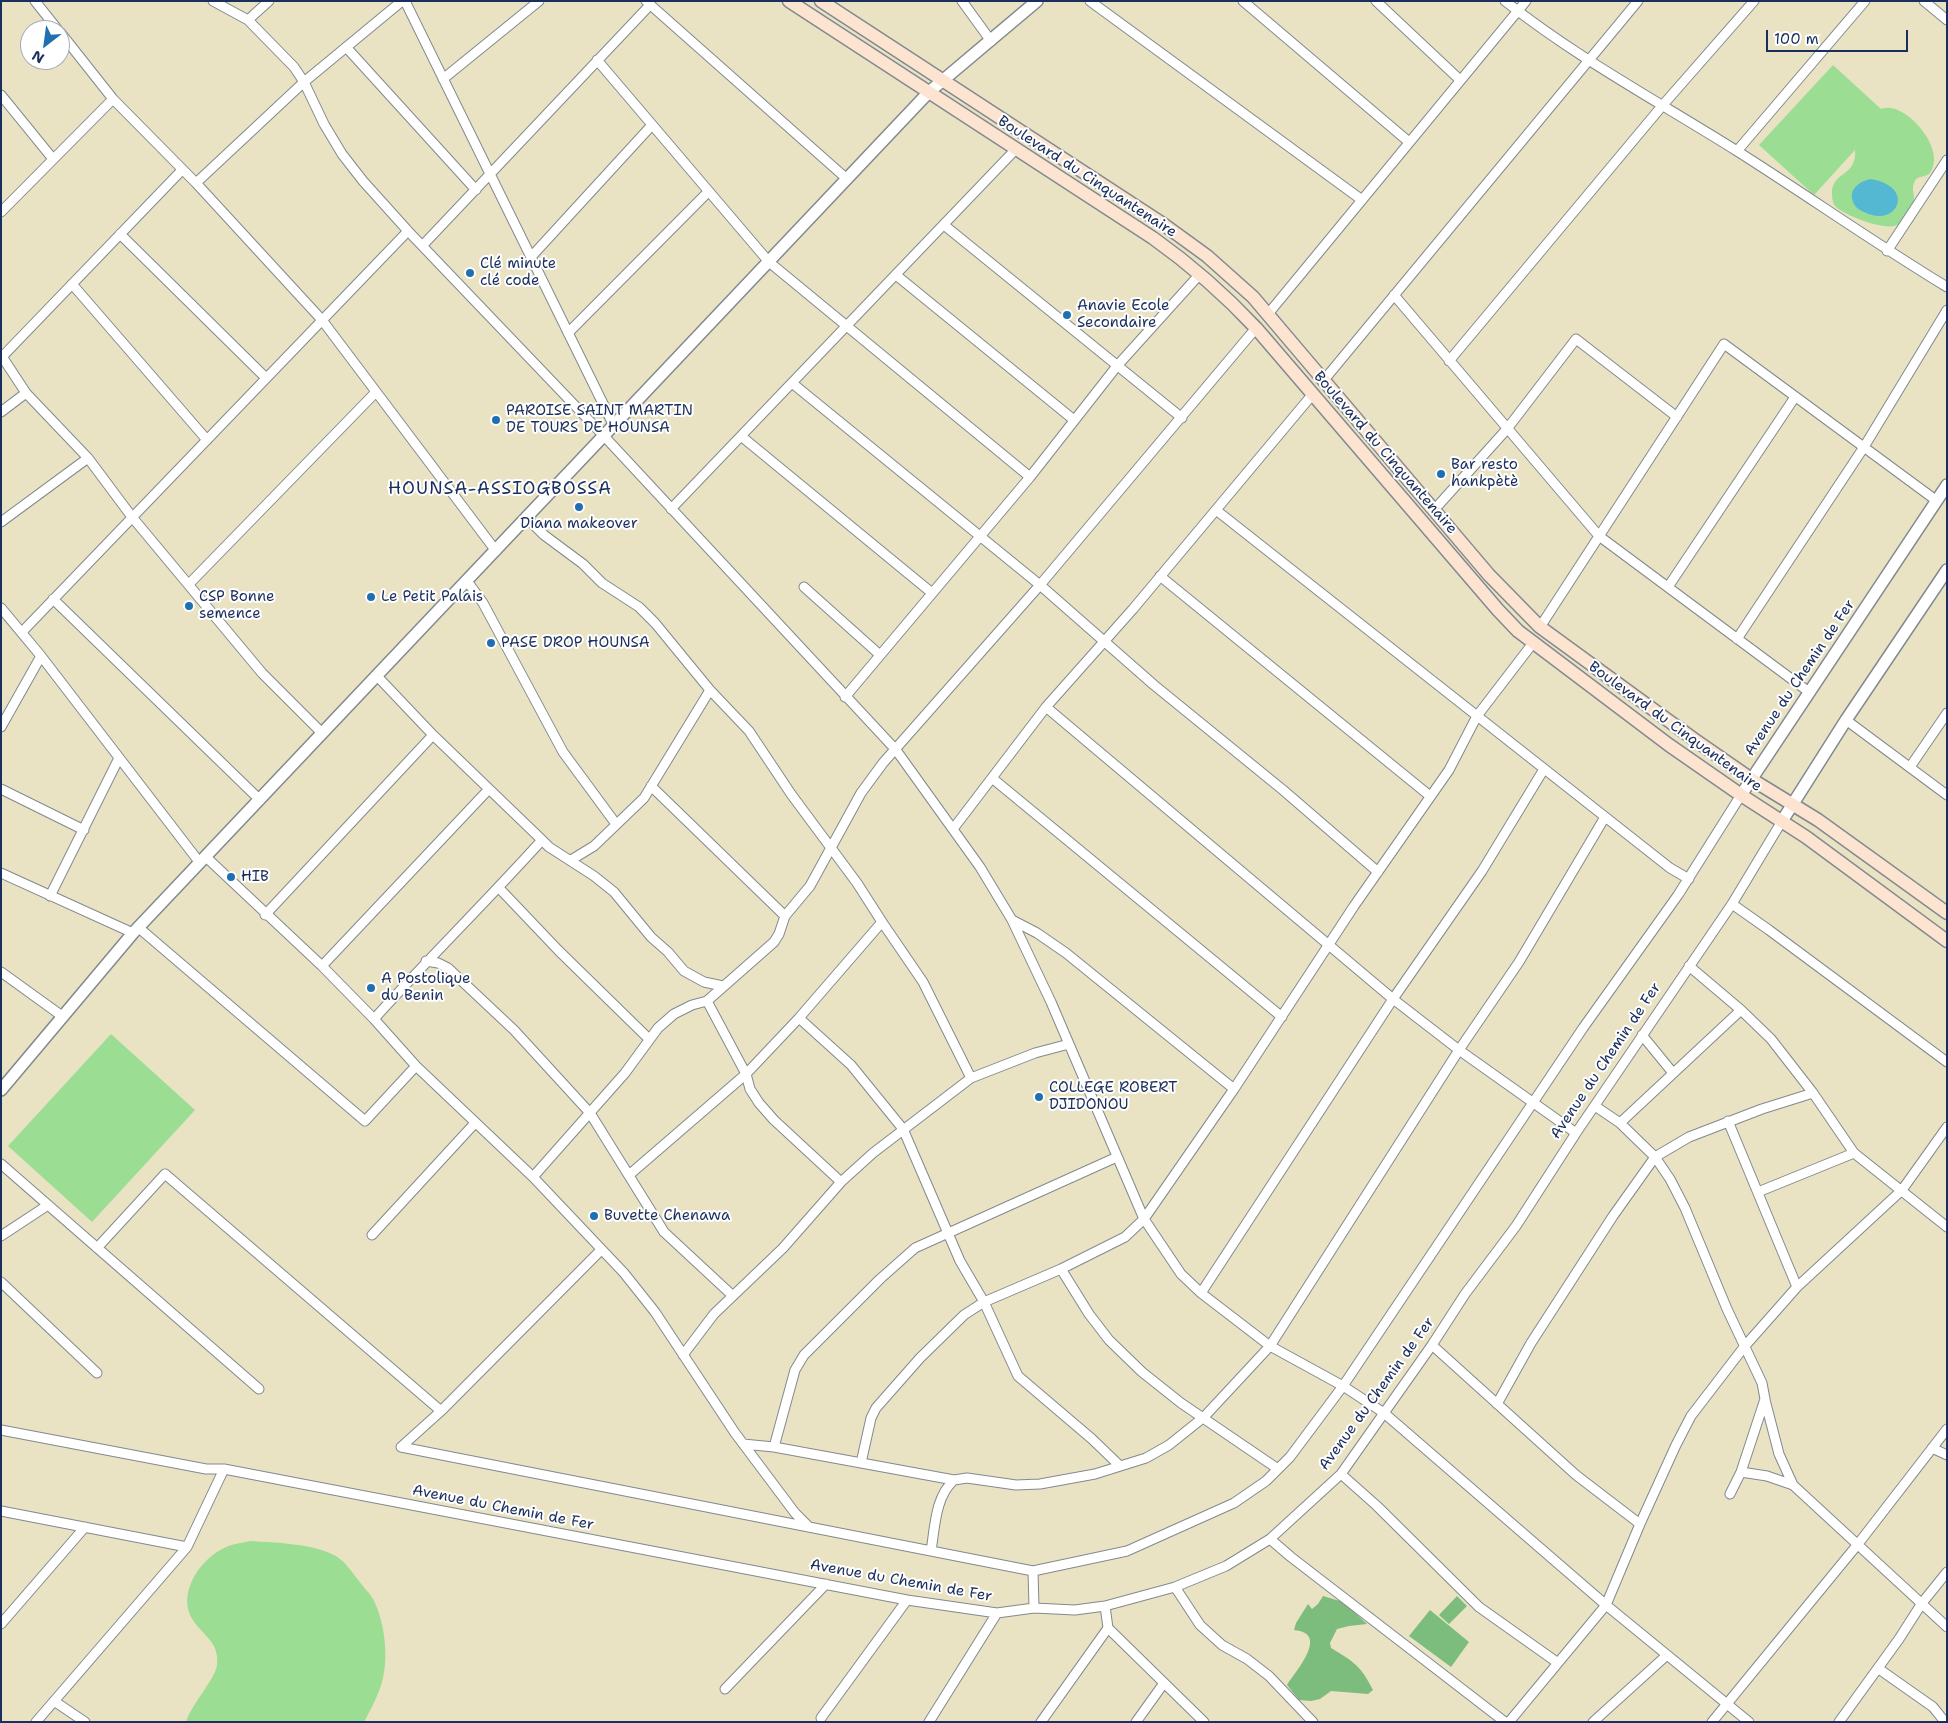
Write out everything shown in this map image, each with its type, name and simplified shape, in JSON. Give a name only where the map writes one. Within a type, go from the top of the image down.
[{"type":"main road","name":"Boulevard du Cinquantenaire","points":[[789,1],[1153,238],[1200,274],[1230,300],[1256,328],[1498,610],[1533,643],[1669,745],[1782,821],[1947,940]]},
{"type":"main road","name":"Boulevard du Cinquantenaire","points":[[821,1],[1188,241],[1242,287],[1268,314],[1489,575],[1540,627],[1751,779],[1793,804],[1947,913]]},
{"type":"street","points":[[35,1],[50,20]]},
{"type":"street","points":[[213,1],[248,20],[294,67],[304,82],[324,124],[342,154],[408,231],[604,436],[896,750],[980,867],[1012,920],[1051,1002],[1144,1219],[1181,1274],[1201,1294],[1270,1346],[1343,1386],[1384,1413],[1606,1605],[1749,1722]]},
{"type":"street","points":[[248,20],[269,1]]},
{"type":"street","points":[[196,183],[304,82],[403,1],[614,426]]},
{"type":"street","points":[[443,79],[539,1]]},
{"type":"street","points":[[962,1],[991,41]]},
{"type":"street","points":[[1,1090],[136,931],[322,732],[929,92],[1037,1]]},
{"type":"street","points":[[1090,1],[1362,200]]},
{"type":"street","points":[[1244,1],[1409,142]]},
{"type":"street","points":[[1376,1],[1460,80]]},
{"type":"street","points":[[1504,1],[1535,26],[1737,151],[1887,251],[1947,288]]},
{"type":"street","points":[[1268,314],[1526,1]]},
{"type":"street","points":[[1324,380],[1638,1]]},
{"type":"street","points":[[1449,361],[1662,106],[1754,1]]},
{"type":"street","points":[[1737,151],[1865,1]]},
{"type":"street","points":[[1924,1],[1947,20]]},
{"type":"street","points":[[423,245],[648,3],[847,179]]},
{"type":"street","points":[[70,45],[114,99],[196,183],[322,320],[496,550]]},
{"type":"street","points":[[346,47],[476,190]]},
{"type":"street","points":[[597,60],[769,262],[1030,477]]},
{"type":"street","points":[[1,94],[53,159]]},
{"type":"street","points":[[2,208],[114,99]]},
{"type":"street","points":[[531,257],[652,125]]},
{"type":"street","points":[[672,509],[1016,149]]},
{"type":"street","points":[[1887,251],[1947,160]]},
{"type":"street","points":[[182,170],[2,356],[26,393],[88,458],[132,517],[190,584],[262,673],[322,732]]},
{"type":"street","points":[[568,333],[708,192]]},
{"type":"street","points":[[944,224],[1182,418]]},
{"type":"street","points":[[22,632],[408,231]]},
{"type":"street","points":[[120,234],[266,378]]},
{"type":"street","points":[[845,696],[1030,477],[1117,366],[1200,274]]},
{"type":"street","points":[[896,275],[1074,420]]},
{"type":"street","points":[[72,284],[207,440]]},
{"type":"street","points":[[1394,295],[1599,536],[1809,692]]},
{"type":"street","points":[[1737,639],[1864,447],[1947,310]]},
{"type":"street","points":[[533,1177],[625,1073],[658,1028],[674,1014],[692,1005],[707,1001],[774,942],[785,916],[810,886],[861,793],[883,763],[1040,584],[1256,328]]},
{"type":"street","points":[[1434,510],[1507,429],[1576,339],[1676,417]]},
{"type":"street","points":[[1540,627],[1724,344],[1937,501]]},
{"type":"street","points":[[792,383],[1040,584],[1154,684],[1284,790],[1378,872]]},
{"type":"street","points":[[190,584],[376,392]]},
{"type":"street","points":[[1,412],[26,393]]},
{"type":"street","points":[[953,829],[1046,706],[1105,641],[1312,395]]},
{"type":"street","points":[[1668,587],[1795,397]]},
{"type":"street","points":[[742,436],[932,593]]},
{"type":"street","points":[[1,522],[88,458]]},
{"type":"street","name":"Avenue du Chemin de Fer","points":[[441,1410],[401,1447],[1033,1571],[1127,1551],[1234,1503],[1266,1481],[1278,1469],[1343,1386],[1583,1028],[1689,879],[1751,779],[1947,485]]},
{"type":"street","points":[[1216,510],[1670,868],[1689,879]]},
{"type":"street","points":[[527,518],[544,535],[582,564],[602,583],[639,608],[655,623],[710,690],[749,731],[791,794],[857,883],[923,982],[971,1078]]},
{"type":"street","points":[[1782,821],[1846,720],[1947,570]]},
{"type":"street","points":[[1160,576],[1430,796]]},
{"type":"street","points":[[467,581],[483,603],[563,752],[616,824]]},
{"type":"street","points":[[804,587],[880,654]]},
{"type":"street","points":[[53,599],[260,800]]},
{"type":"street","points":[[1,608],[41,656],[119,758],[203,860],[322,966],[374,1019],[416,1066],[533,1177],[624,1273],[655,1312],[743,1444],[795,1513],[810,1527]]},
{"type":"street","points":[[861,1463],[871,1418],[876,1408],[920,1358],[964,1314],[984,1302],[1061,1269],[1125,1237],[1144,1219],[1234,1089],[1354,906],[1449,770],[1477,716],[1533,643]]},
{"type":"street","points":[[1,727],[41,656]]},
{"type":"street","points":[[377,676],[434,735],[549,847],[571,860],[614,892],[684,971],[704,982],[723,986]]},
{"type":"street","points":[[571,860],[594,846],[632,811],[652,786],[710,690]]},
{"type":"street","points":[[1046,706],[1393,999],[1459,1050],[1576,1133]]},
{"type":"street","points":[[1910,767],[1947,713]]},
{"type":"street","points":[[1846,720],[1947,795]]},
{"type":"street","points":[[265,915],[434,735]]},
{"type":"street","points":[[50,896],[119,758]]},
{"type":"street","points":[[1201,1294],[1393,999],[1482,871],[1544,769]]},
{"type":"street","points":[[992,778],[1282,1017]]},
{"type":"street","points":[[652,786],[785,916]]},
{"type":"street","points":[[1,789],[84,830]]},
{"type":"street","points":[[322,966],[489,789]]},
{"type":"street","points":[[743,1444],[774,1447],[954,1480],[966,1478],[1016,1485],[1040,1484],[1096,1474],[1146,1458],[1169,1445],[1204,1417],[1270,1346],[1459,1050],[1519,962],[1605,816]]},
{"type":"street","name":"Avenue du Chemin de Fer","points":[[1,1430],[206,1468],[224,1469],[907,1600],[997,1613],[1034,1608],[1075,1610],[1105,1606],[1175,1587],[1226,1566],[1270,1539],[1341,1474],[1432,1345],[1465,1294],[1516,1226],[1576,1133],[1732,904],[1782,821]]},
{"type":"street","points":[[374,1019],[426,961],[542,840]]},
{"type":"street","points":[[1,873],[50,896],[136,931],[365,1121],[416,1066]]},
{"type":"street","points":[[498,888],[649,1039]]},
{"type":"street","points":[[1732,904],[1947,1062]]},
{"type":"street","points":[[1012,920],[1037,933],[1066,953],[1234,1089]]},
{"type":"street","points":[[629,1175],[746,1074],[799,1018],[882,922]]},
{"type":"street","points":[[426,961],[438,963],[448,968],[514,1030],[590,1113],[664,1232],[681,1245],[733,1296]]},
{"type":"street","points":[[1689,966],[1742,1010],[1770,1039],[1813,1093],[1854,1153],[1947,1226]]},
{"type":"street","points":[[1,972],[62,1016]]},
{"type":"street","points":[[707,1001],[746,1074],[750,1089],[759,1103],[774,1120],[841,1182]]},
{"type":"street","points":[[1620,1123],[1742,1010]]},
{"type":"street","points":[[799,1018],[851,1066],[903,1129],[960,1261],[984,1302],[1018,1376],[1092,1439],[1120,1466]]},
{"type":"street","points":[[1642,1035],[1673,1073]]},
{"type":"street","points":[[683,1355],[714,1314],[783,1248],[841,1182],[903,1129],[971,1078],[1035,1053],[1069,1044]]},
{"type":"street","points":[[1497,1404],[1531,1343],[1613,1216],[1655,1157],[1689,1137],[1813,1093]]},
{"type":"street","points":[[1595,1106],[1620,1123],[1655,1157],[1670,1179],[1685,1208],[1726,1309],[1762,1383],[1778,1454],[1793,1484],[1947,1627]]},
{"type":"street","points":[[1728,1122],[1797,1287]]},
{"type":"street","points":[[372,1236],[475,1123]]},
{"type":"street","points":[[1509,1722],[1606,1605],[1676,1444],[1692,1416],[1744,1347],[1797,1287],[1902,1190],[1947,1127]]},
{"type":"street","points":[[1758,1192],[1854,1153]]},
{"type":"street","points":[[774,1447],[796,1370],[804,1356],[880,1279],[908,1254],[948,1232],[1117,1156]]},
{"type":"street","points":[[1,1164],[259,1389]]},
{"type":"street","points":[[98,1248],[165,1174],[441,1410],[601,1250]]},
{"type":"street","points":[[1,1236],[48,1205]]},
{"type":"street","points":[[1061,1269],[1108,1340],[1150,1378],[1181,1402],[1278,1469]]},
{"type":"street","points":[[1,1282],[97,1373]]},
{"type":"street","points":[[1432,1345],[1576,1475],[1640,1524]]},
{"type":"street","points":[[1730,1494],[1741,1472],[1765,1399]]},
{"type":"street","points":[[1712,1722],[1726,1702],[1858,1544],[1947,1429]]},
{"type":"street","points":[[1932,1448],[1947,1456]]},
{"type":"street","points":[[36,1722],[187,1547],[224,1469]]},
{"type":"street","points":[[1741,1472],[1767,1476],[1793,1484]]},
{"type":"street","points":[[1341,1474],[1377,1506],[1479,1607],[1558,1663]]},
{"type":"street","points":[[931,1551],[940,1503],[946,1488],[954,1480]]},
{"type":"street","points":[[1,1511],[187,1547]]},
{"type":"street","points":[[1,1624],[85,1527]]},
{"type":"street","points":[[1270,1539],[1505,1722]]},
{"type":"street","points":[[1033,1571],[1034,1608]]},
{"type":"street","points":[[1839,1722],[1879,1669],[1922,1603],[1947,1572]]},
{"type":"street","points":[[725,1689],[826,1584]]},
{"type":"street","points":[[1175,1587],[1200,1625],[1222,1645],[1247,1659],[1268,1676],[1313,1722]]},
{"type":"street","points":[[821,1718],[907,1600]]},
{"type":"street","points":[[1105,1606],[1108,1628],[1204,1722]]},
{"type":"street","points":[[929,1722],[997,1613]]},
{"type":"street","points":[[1041,1722],[1108,1628]]},
{"type":"street","points":[[1593,1722],[1667,1655]]},
{"type":"street","points":[[1879,1669],[1933,1707],[1945,1722]]},
{"type":"street","points":[[1136,1722],[1164,1683]]},
{"type":"street","points":[[54,1701],[84,1722]]},
{"type":"green space","points":[[1833,65],[1881,109],[1890,108],[1900,111],[1911,118],[1928,139],[1933,151],[1934,163],[1930,173],[1916,179],[1913,185],[1914,201],[1912,207],[1901,222],[1894,226],[1876,225],[1866,222],[1847,214],[1835,206],[1832,199],[1834,185],[1853,165],[1855,150],[1814,195],[1759,145]]},
{"type":"green space","points":[[111,1034],[195,1110],[92,1222],[8,1146]]},
{"type":"green space","points":[[250,1541],[302,1546],[332,1554],[347,1566],[371,1596],[384,1632],[385,1669],[376,1699],[364,1722],[186,1722],[193,1707],[212,1678],[217,1665],[216,1650],[213,1644],[191,1617],[187,1597],[190,1587],[200,1568],[215,1553],[224,1548]]},
{"type":"green space","points":[[1323,1596],[1343,1602],[1367,1624],[1337,1629],[1330,1643],[1331,1648],[1351,1661],[1365,1675],[1373,1690],[1368,1694],[1331,1691],[1320,1699],[1311,1701],[1299,1700],[1287,1685],[1303,1662],[1310,1645],[1309,1638],[1304,1633],[1294,1630],[1296,1623],[1308,1604],[1312,1609]]},
{"type":"green space","points":[[1457,1596],[1467,1606],[1449,1624],[1439,1615]]},
{"type":"green space","points":[[1430,1610],[1469,1642],[1451,1667],[1409,1636]]},
{"type":"water","points":[[1871,179],[1885,183],[1894,190],[1898,197],[1897,205],[1893,211],[1885,215],[1876,216],[1857,208],[1853,202],[1852,193],[1856,186]]},
{"type":"place","name":"Clé minute clé code","points":[[470,273]]},
{"type":"place","name":"Anavie Ecole Secondaire","points":[[1067,315]]},
{"type":"place","name":"PAROISE SAINT MARTIN DE TOURS DE HOUNSA","points":[[496,420]]},
{"type":"place","name":"Bar resto hankpètè","points":[[1441,474]]},
{"type":"place","name":"Diana makeover","points":[[579,507]]},
{"type":"place","name":"Le Petit Palais","points":[[371,597]]},
{"type":"place","name":"CSP Bonne semence","points":[[189,606]]},
{"type":"place","name":"PASE DROP HOUNSA","points":[[491,643]]},
{"type":"place","name":"HIB","points":[[231,877]]},
{"type":"place","name":"A Postolique du Benin","points":[[371,988]]},
{"type":"place","name":"COLLEGE ROBERT DJIDONOU","points":[[1039,1097]]},
{"type":"place","name":"Buvette Chenawa","points":[[594,1216]]},
{"type":"district","name":"HOUNSA-ASSIOGBOSSA","points":[[500,489]]}]
